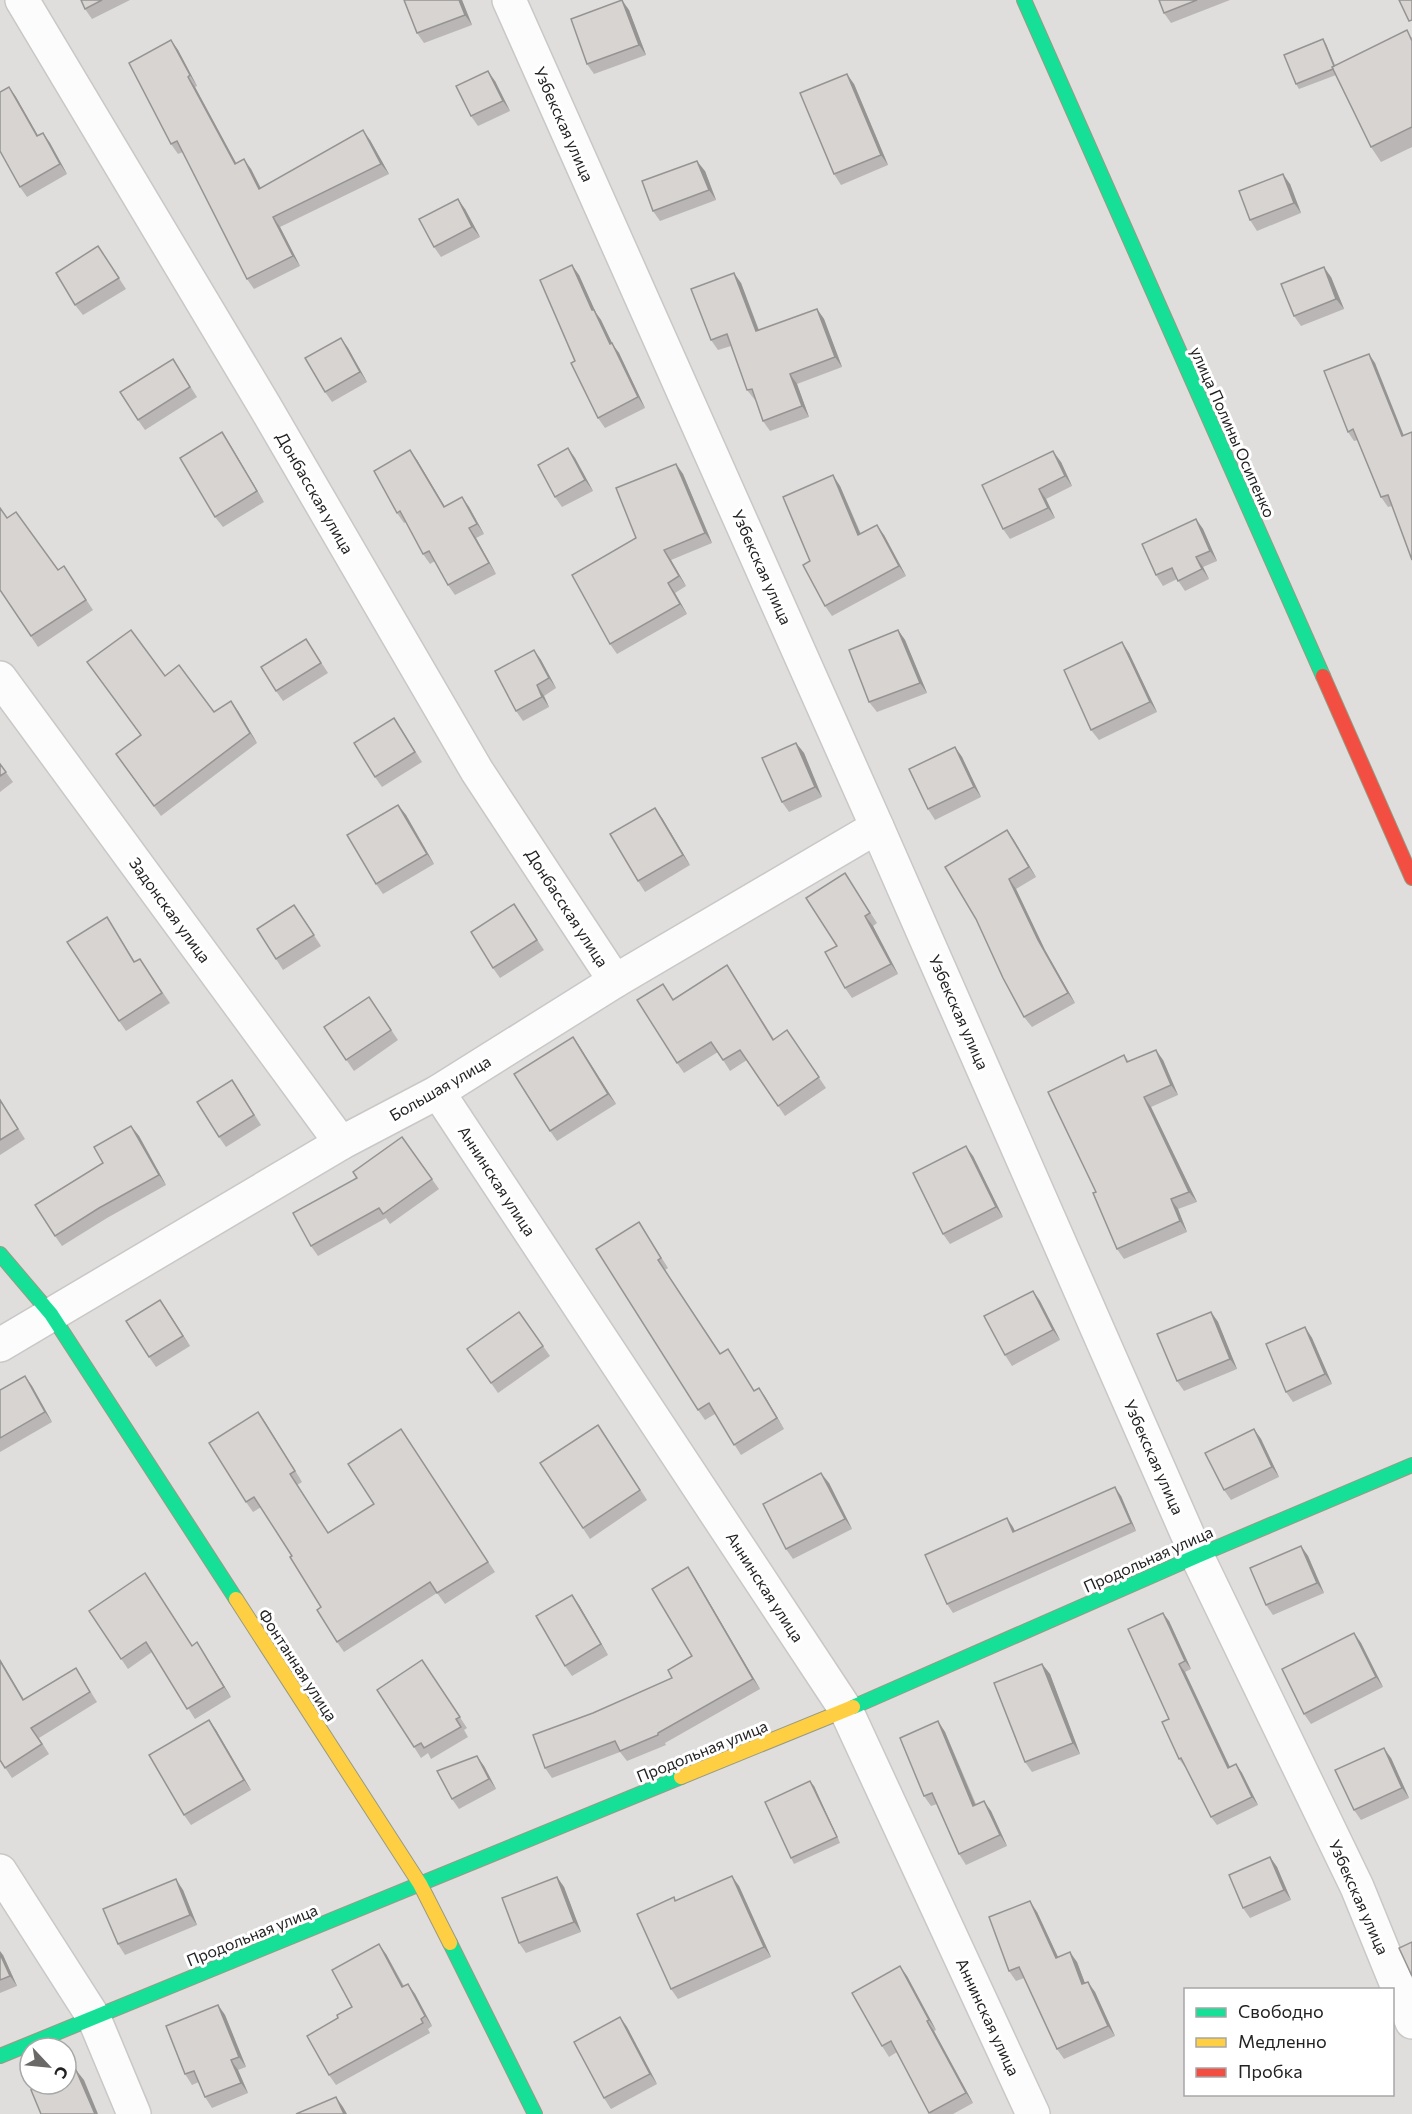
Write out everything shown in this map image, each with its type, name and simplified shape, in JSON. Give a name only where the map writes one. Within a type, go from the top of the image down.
[{"type":"main road","name":"улица Полины Осипенко","points":[[1024,0],[1412,878]]},
{"type":"main road","name":"Фонтанная улица","points":[[0,1254],[51,1314],[420,1884],[536,2114]]},
{"type":"main road","name":"Продольная улица","points":[[0,2056],[846,1710],[1197,1556],[1412,1466]]},
{"type":"street","name":"Донбасская улица","points":[[22,0],[258,395],[477,771],[615,981]]},
{"type":"street","name":"Узбекская улица","points":[[509,0],[877,826],[1197,1556],[1357,1887],[1412,2022]]},
{"type":"street","name":"Задонская улица","points":[[0,678],[341,1143]]},
{"type":"street","name":"Большая улица","points":[[0,1345],[341,1143],[438,1092],[615,981],[877,826]]},
{"type":"street","name":"Аннинская улица","points":[[438,1092],[846,1710],[1033,2114]]},
{"type":"street","points":[[0,1871],[94,2018],[134,2114]]},
{"type":"shaded area","points":[[0,0],[1412,0],[1412,2114],[0,2114]]},
{"type":"building","points":[[81,0],[102,0],[85,9]]},
{"type":"building","points":[[404,0],[459,0],[465,15],[417,33]]},
{"type":"building","points":[[622,0],[639,45],[587,64],[571,19]]},
{"type":"building","points":[[1159,0],[1197,0],[1164,13]]},
{"type":"building","points":[[1399,0],[1412,0],[1412,20],[1409,21]]},
{"type":"building","points":[[1407,30],[1412,41],[1412,127],[1371,147],[1332,67]]},
{"type":"building","points":[[1323,39],[1334,66],[1333,69],[1296,84],[1284,55]]},
{"type":"building","points":[[171,40],[190,75],[188,77],[235,164],[244,159],[259,189],[363,130],[381,164],[273,217],[293,256],[247,279],[177,141],[171,144],[129,63]]},
{"type":"building","points":[[488,71],[503,101],[471,116],[456,86]]},
{"type":"building","points":[[847,74],[881,155],[834,174],[800,93]]},
{"type":"building","points":[[9,87],[37,136],[43,133],[60,164],[20,187],[0,151],[0,92]]},
{"type":"building","points":[[697,161],[709,190],[653,211],[642,181]]},
{"type":"building","points":[[1283,174],[1294,203],[1250,220],[1239,191]]},
{"type":"building","points":[[458,199],[472,227],[434,247],[419,219]]},
{"type":"building","points":[[98,246],[119,278],[75,305],[56,273]]},
{"type":"building","points":[[572,265],[592,310],[610,344],[612,343],[638,397],[598,418],[571,363],[575,361],[540,280]]},
{"type":"building","points":[[1324,267],[1336,299],[1294,316],[1281,284]]},
{"type":"building","points":[[734,273],[756,331],[817,309],[835,357],[790,374],[802,406],[763,421],[752,389],[747,390],[727,334],[711,340],[691,289]]},
{"type":"building","points":[[341,338],[360,372],[325,392],[305,358]]},
{"type":"building","points":[[1369,354],[1402,436],[1412,432],[1412,560],[1388,495],[1381,497],[1353,429],[1348,432],[1324,371]]},
{"type":"building","points":[[173,359],[190,387],[138,420],[120,392]]},
{"type":"building","points":[[222,432],[257,491],[215,517],[180,458]]},
{"type":"building","points":[[568,448],[585,480],[555,497],[538,465]]},
{"type":"building","points":[[410,450],[444,507],[462,497],[477,524],[469,528],[489,563],[448,585],[429,551],[423,554],[400,511],[397,513],[374,471]]},
{"type":"building","points":[[1053,451],[1065,476],[1039,489],[1048,508],[1003,529],[982,485]]},
{"type":"building","points":[[676,464],[705,533],[664,550],[679,576],[668,583],[680,604],[610,644],[572,575],[636,538],[616,488]]},
{"type":"building","points":[[833,475],[858,535],[877,525],[899,566],[825,606],[803,565],[810,561],[783,497]]},
{"type":"building","points":[[0,508],[7,518],[16,512],[58,570],[64,566],[86,600],[31,636],[0,590]]},
{"type":"building","points":[[1196,519],[1210,551],[1196,557],[1202,569],[1178,581],[1172,568],[1156,575],[1142,544]]},
{"type":"building","points":[[131,630],[165,676],[179,665],[214,712],[231,701],[250,733],[154,806],[116,754],[141,735],[87,662]]},
{"type":"building","points":[[898,630],[920,683],[869,702],[849,650]]},
{"type":"building","points":[[306,639],[321,663],[276,691],[261,667]]},
{"type":"building","points":[[1122,642],[1150,702],[1091,730],[1064,670]]},
{"type":"building","points":[[534,650],[549,678],[537,685],[542,697],[516,711],[495,671]]},
{"type":"building","points":[[394,718],[415,752],[375,777],[354,743]]},
{"type":"building","points":[[796,743],[815,787],[782,802],[762,758]]},
{"type":"building","points":[[955,747],[974,787],[928,809],[909,769]]},
{"type":"building","points":[[0,764],[6,772],[0,776]]},
{"type":"building","points":[[398,805],[427,854],[376,884],[347,835]]},
{"type":"building","points":[[655,808],[683,855],[638,881],[610,834]]},
{"type":"building","points":[[1007,830],[1029,867],[1009,879],[1038,940],[1068,993],[1024,1017],[976,919],[945,867]]},
{"type":"building","points":[[845,873],[870,913],[865,916],[891,964],[845,988],[825,952],[837,946],[806,898]]},
{"type":"building","points":[[514,904],[537,940],[493,968],[471,932]]},
{"type":"building","points":[[294,905],[314,935],[276,959],[257,929]]},
{"type":"building","points":[[107,917],[134,962],[140,959],[162,993],[119,1021],[67,942]]},
{"type":"building","points":[[727,965],[773,1040],[787,1030],[819,1077],[778,1106],[740,1050],[723,1060],[711,1042],[677,1063],[637,1000],[663,984],[673,1000]]},
{"type":"building","points":[[369,997],[391,1030],[346,1060],[324,1027]]},
{"type":"building","points":[[573,1037],[608,1094],[550,1131],[514,1074]]},
{"type":"building","points":[[1156,1050],[1171,1085],[1144,1097],[1189,1192],[1171,1199],[1180,1221],[1117,1249],[1093,1193],[1096,1192],[1048,1092],[1124,1055],[1127,1062]]},
{"type":"building","points":[[232,1080],[254,1115],[219,1137],[197,1102]]},
{"type":"building","points":[[0,1100],[18,1129],[0,1140]]},
{"type":"building","points":[[131,1126],[159,1175],[99,1208],[55,1236],[35,1205],[103,1163],[94,1147]]},
{"type":"building","points":[[402,1137],[432,1179],[383,1214],[379,1208],[311,1246],[293,1213],[357,1178],[353,1172]]},
{"type":"building","points":[[966,1146],[996,1207],[943,1234],[913,1173]]},
{"type":"building","points":[[639,1222],[661,1258],[658,1260],[720,1354],[728,1349],[754,1391],[759,1388],[777,1418],[734,1445],[709,1403],[698,1410],[596,1249]]},
{"type":"building","points":[[1033,1291],[1053,1330],[1005,1355],[984,1316]]},
{"type":"building","points":[[160,1300],[183,1336],[149,1357],[126,1321]]},
{"type":"building","points":[[519,1312],[543,1346],[491,1383],[467,1349]]},
{"type":"building","points":[[1211,1312],[1230,1359],[1177,1381],[1157,1334]]},
{"type":"building","points":[[1305,1327],[1325,1374],[1286,1392],[1266,1344]]},
{"type":"building","points":[[25,1376],[45,1412],[0,1438],[0,1390]]},
{"type":"building","points":[[258,1412],[295,1471],[290,1474],[328,1533],[374,1504],[348,1464],[401,1429],[488,1562],[437,1593],[430,1582],[337,1642],[317,1610],[321,1607],[290,1557],[292,1556],[254,1497],[246,1502],[209,1443]]},
{"type":"building","points":[[598,1425],[640,1490],[583,1528],[540,1463]]},
{"type":"building","points":[[1254,1429],[1272,1467],[1224,1490],[1205,1453]]},
{"type":"building","points":[[821,1473],[845,1519],[786,1549],[763,1504]]},
{"type":"building","points":[[1115,1487],[1131,1523],[947,1604],[925,1555],[1007,1518],[1013,1532]]},
{"type":"building","points":[[1301,1546],[1317,1583],[1266,1605],[1250,1568]]},
{"type":"building","points":[[688,1567],[753,1679],[658,1735],[620,1751],[615,1741],[545,1768],[533,1735],[593,1713],[672,1678],[668,1670],[692,1656],[652,1589]]},
{"type":"building","points":[[145,1573],[192,1646],[197,1642],[224,1687],[187,1709],[146,1642],[121,1659],[89,1611]]},
{"type":"building","points":[[572,1595],[601,1644],[565,1666],[536,1616]]},
{"type":"building","points":[[1163,1613],[1185,1661],[1179,1664],[1228,1768],[1236,1764],[1252,1797],[1211,1817],[1181,1758],[1179,1759],[1162,1722],[1169,1719],[1128,1629]]},
{"type":"building","points":[[1354,1633],[1376,1677],[1304,1714],[1282,1669]]},
{"type":"building","points":[[422,1660],[460,1717],[456,1719],[461,1727],[424,1748],[421,1743],[414,1747],[377,1690]]},
{"type":"building","points":[[0,1661],[23,1700],[76,1668],[90,1692],[31,1728],[42,1744],[5,1768],[0,1760]]},
{"type":"building","points":[[1042,1664],[1073,1743],[1025,1762],[994,1683]]},
{"type":"building","points":[[209,1720],[244,1780],[184,1815],[149,1755]]},
{"type":"building","points":[[938,1721],[973,1806],[984,1801],[1000,1835],[959,1854],[932,1793],[924,1796],[900,1738]]},
{"type":"building","points":[[1384,1748],[1402,1788],[1354,1810],[1335,1770]]},
{"type":"building","points":[[477,1756],[489,1779],[452,1799],[437,1771]]},
{"type":"building","points":[[810,1781],[837,1837],[791,1858],[765,1802]]},
{"type":"building","points":[[1270,1857],[1284,1890],[1243,1908],[1229,1875]]},
{"type":"building","points":[[732,1876],[764,1947],[671,1989],[637,1914],[674,1897],[675,1901]]},
{"type":"building","points":[[557,1877],[574,1922],[519,1943],[502,1898]]},
{"type":"building","points":[[176,1879],[190,1915],[118,1944],[103,1909]]},
{"type":"building","points":[[1030,1901],[1056,1958],[1070,1952],[1082,1984],[1088,1982],[1108,2026],[1057,2049],[1019,1967],[1009,1971],[989,1917]]},
{"type":"building","points":[[1412,1942],[1412,1976],[1399,1948]]},
{"type":"building","points":[[379,1944],[402,1987],[408,1984],[425,2016],[421,2019],[423,2023],[329,2075],[307,2036],[352,2007],[332,1970]]},
{"type":"building","points":[[0,1954],[10,1976],[0,1980]]},
{"type":"building","points":[[900,1966],[966,2093],[929,2113],[891,2041],[882,2046],[852,1993]]},
{"type":"building","points":[[218,2005],[239,2057],[231,2060],[241,2083],[205,2097],[194,2071],[185,2074],[166,2026]]},
{"type":"building","points":[[620,2017],[650,2074],[604,2098],[574,2042]]},
{"type":"building","points":[[78,2075],[95,2114],[41,2114],[34,2096],[78,2096]]},
{"type":"building","points":[[336,2097],[344,2114],[296,2114]]},
{"type":"traffic: fast","points":[[1024,0],[1323,676]]},
{"type":"traffic: fast","points":[[0,1254],[51,1314],[236,1599]]},
{"type":"traffic: fast","points":[[853,1707],[1197,1556],[1412,1465]]},
{"type":"traffic: fast","points":[[0,2056],[681,1777]]},
{"type":"traffic: fast","points":[[450,1943],[535,2114]]},
{"type":"traffic: slow","points":[[236,1599],[420,1884],[450,1943]]},
{"type":"traffic: slow","points":[[681,1777],[853,1707]]},
{"type":"traffic: jam","points":[[1323,676],[1412,878]]}]
